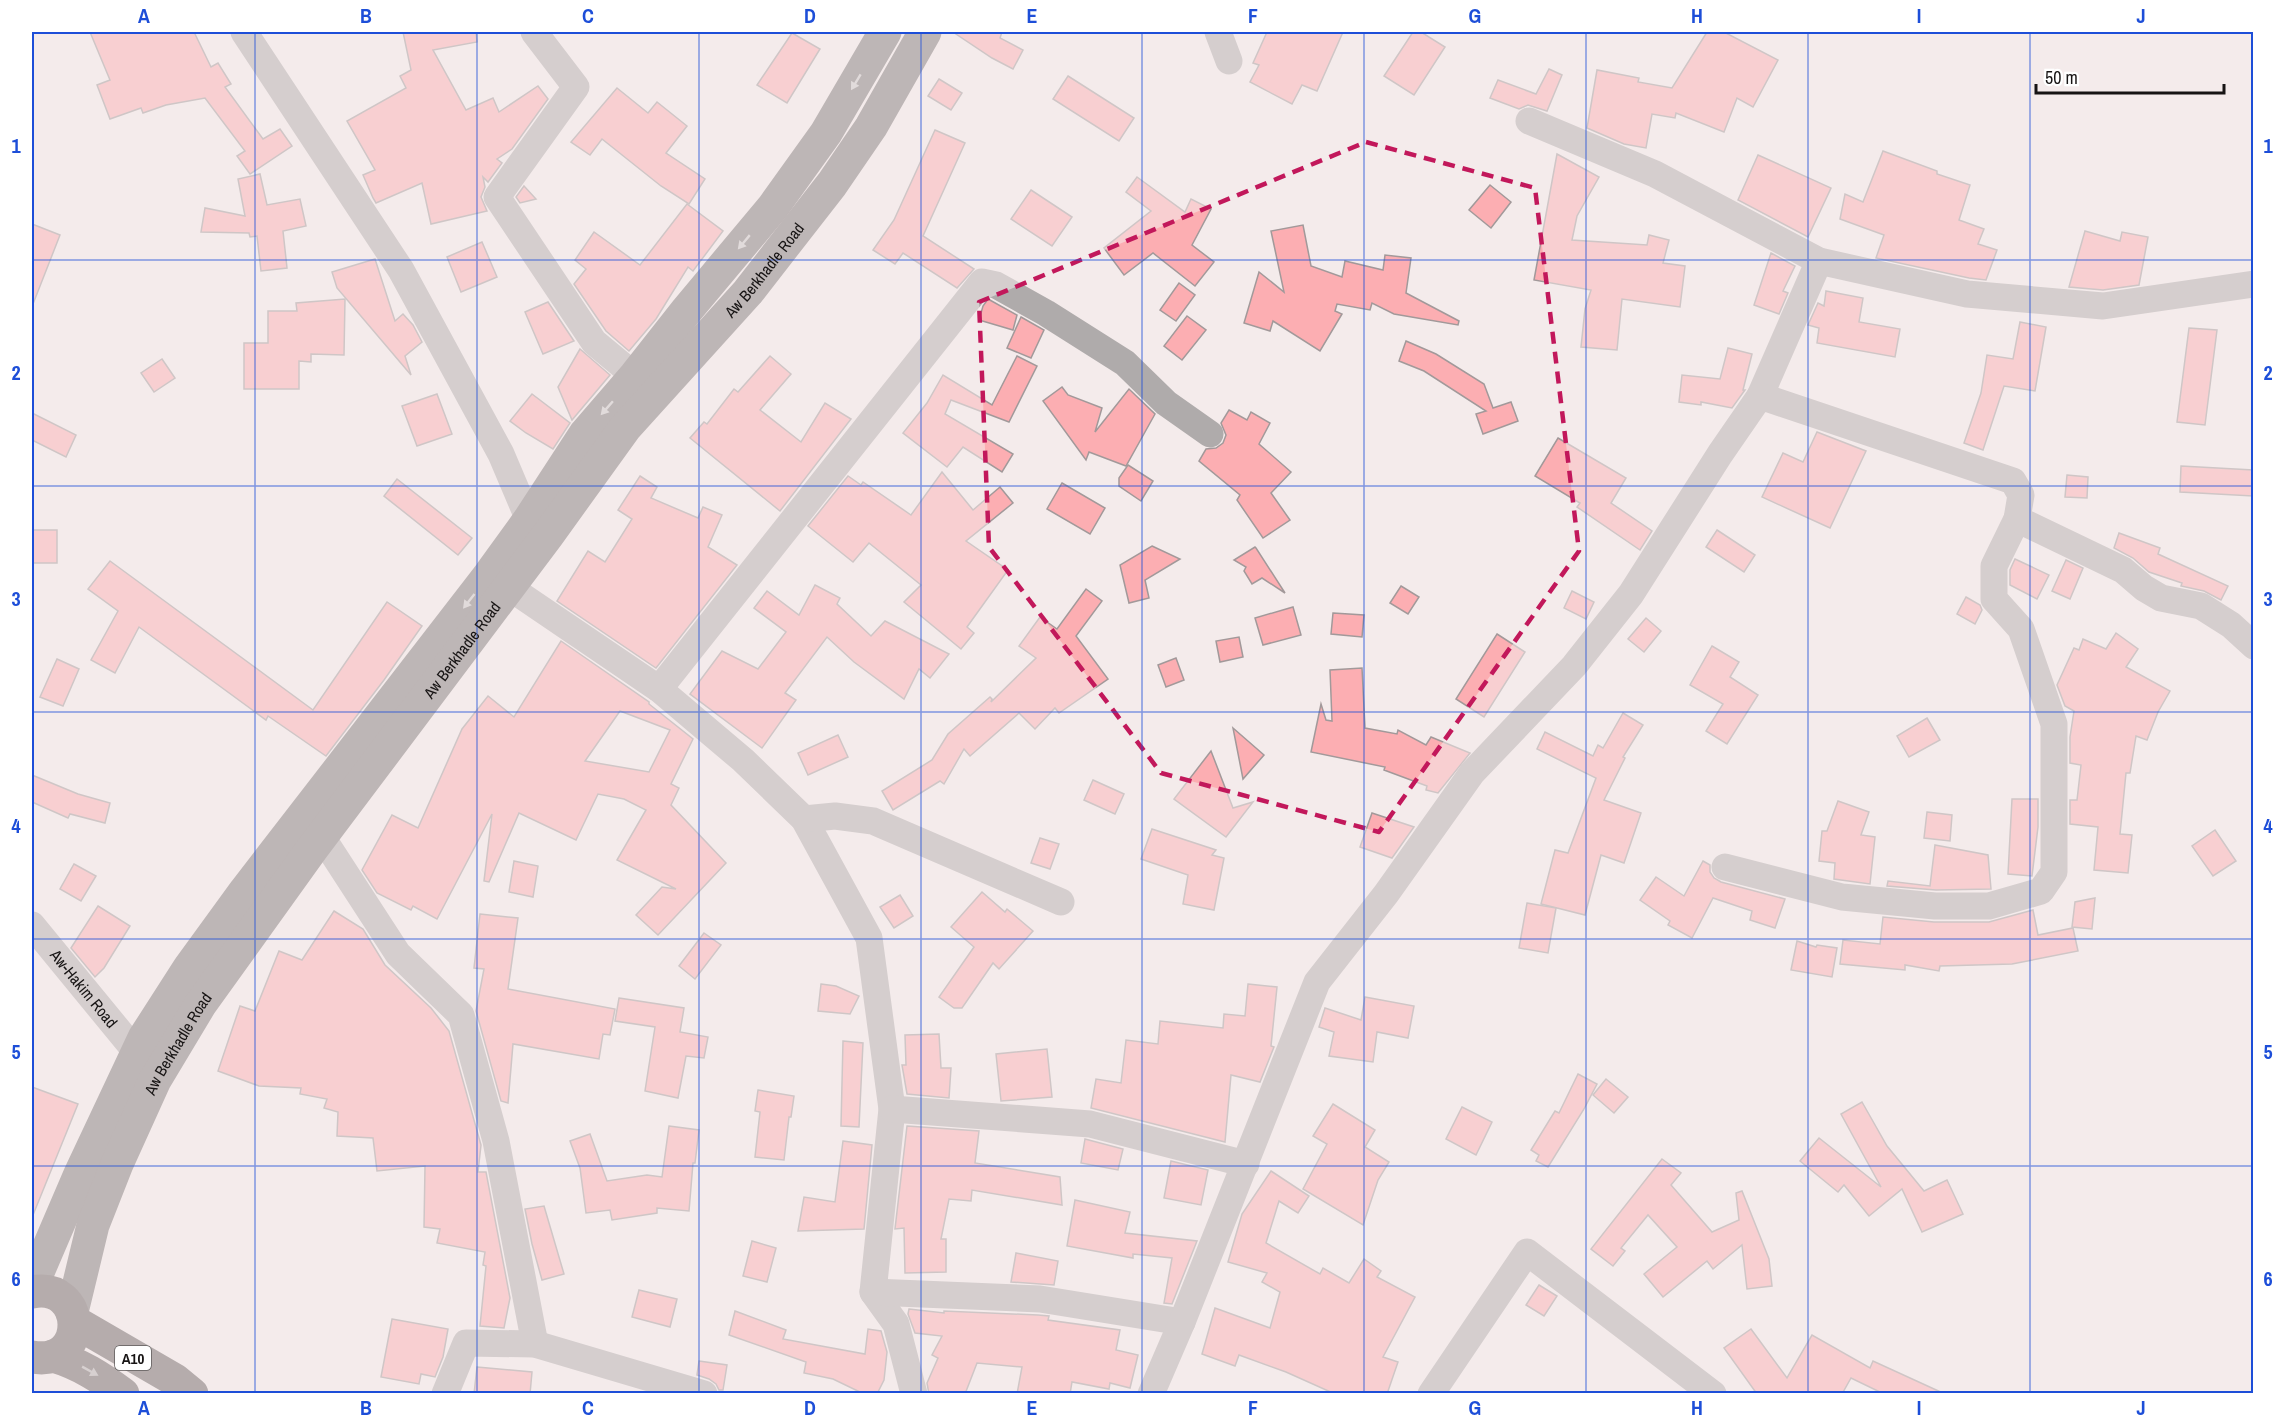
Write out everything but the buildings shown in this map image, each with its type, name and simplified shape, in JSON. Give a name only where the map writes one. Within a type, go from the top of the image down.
[{"type":"highway","points":[[32,1292],[49,1292],[59,1296],[67,1303],[74,1317],[70,1342],[40,1361]]},
{"type":"highway","name":"A10","points":[[74,1317],[130,1356],[175,1380],[192,1394]]},
{"type":"highway","name":"A10","points":[[40,1361],[74,1362],[98,1375],[123,1394]]},
{"type":"main road","name":"Aw Berkhadle Road","points":[[538,527],[585,434],[773,207],[826,134],[885,32]]},
{"type":"main road","name":"Aw Berkhadle Road","points":[[74,1317],[93,1225],[117,1164],[155,1080],[200,1005],[321,837],[538,527],[748,292],[832,184],[871,127],[925,32]]},
{"type":"main road","name":"Aw Berkhadle Road","points":[[32,1286],[144,1038],[189,968],[245,891],[499,580]]},
{"type":"street","points":[[244,32],[401,270],[538,527]]},
{"type":"street","points":[[534,32],[576,87],[497,197],[594,342],[635,376]]},
{"type":"street","points":[[1218,32],[1229,62]]},
{"type":"street","points":[[1529,121],[1655,174],[1819,261],[1967,294],[2103,306],[2253,284]]},
{"type":"street","points":[[1151,1394],[1246,1164],[1317,982],[1386,894],[1472,773],[1574,666],[1631,594],[1720,453],[1760,396],[1819,261]]},
{"type":"street","points":[[659,690],[982,282],[996,285],[1125,363],[1166,403],[1210,434]]},
{"type":"street","points":[[1725,867],[1842,897],[1935,906],[1989,906],[2041,891],[2054,872],[2054,724],[2020,629],[1994,599],[1994,566],[2017,519],[2021,495],[2013,481],[1760,396]]},
{"type":"street","points":[[2017,519],[2123,570],[2144,588],[2162,598],[2201,606],[2231,625],[2253,646]]},
{"type":"street","points":[[499,580],[659,690],[743,760],[804,819],[869,939],[892,1109],[873,1292],[896,1324],[914,1394]]},
{"type":"street","points":[[804,819],[835,816],[873,821],[1061,902]]},
{"type":"street","points":[[321,837],[398,954],[460,1015],[496,1141],[535,1344]]},
{"type":"street","name":"Aw-Hakim Road","points":[[32,925],[137,1053],[155,1080]]},
{"type":"street","points":[[892,1109],[1090,1124],[1246,1164]]},
{"type":"street","points":[[1431,1394],[1527,1252],[1713,1394]]},
{"type":"street","points":[[873,1292],[1040,1299],[1182,1322]]},
{"type":"street","points":[[445,1394],[466,1342],[535,1344],[704,1394]]},
{"type":"highlighted area","points":[[1366,142],[1535,188],[1579,551],[1379,832],[1161,773],[989,547],[979,302]]}]
